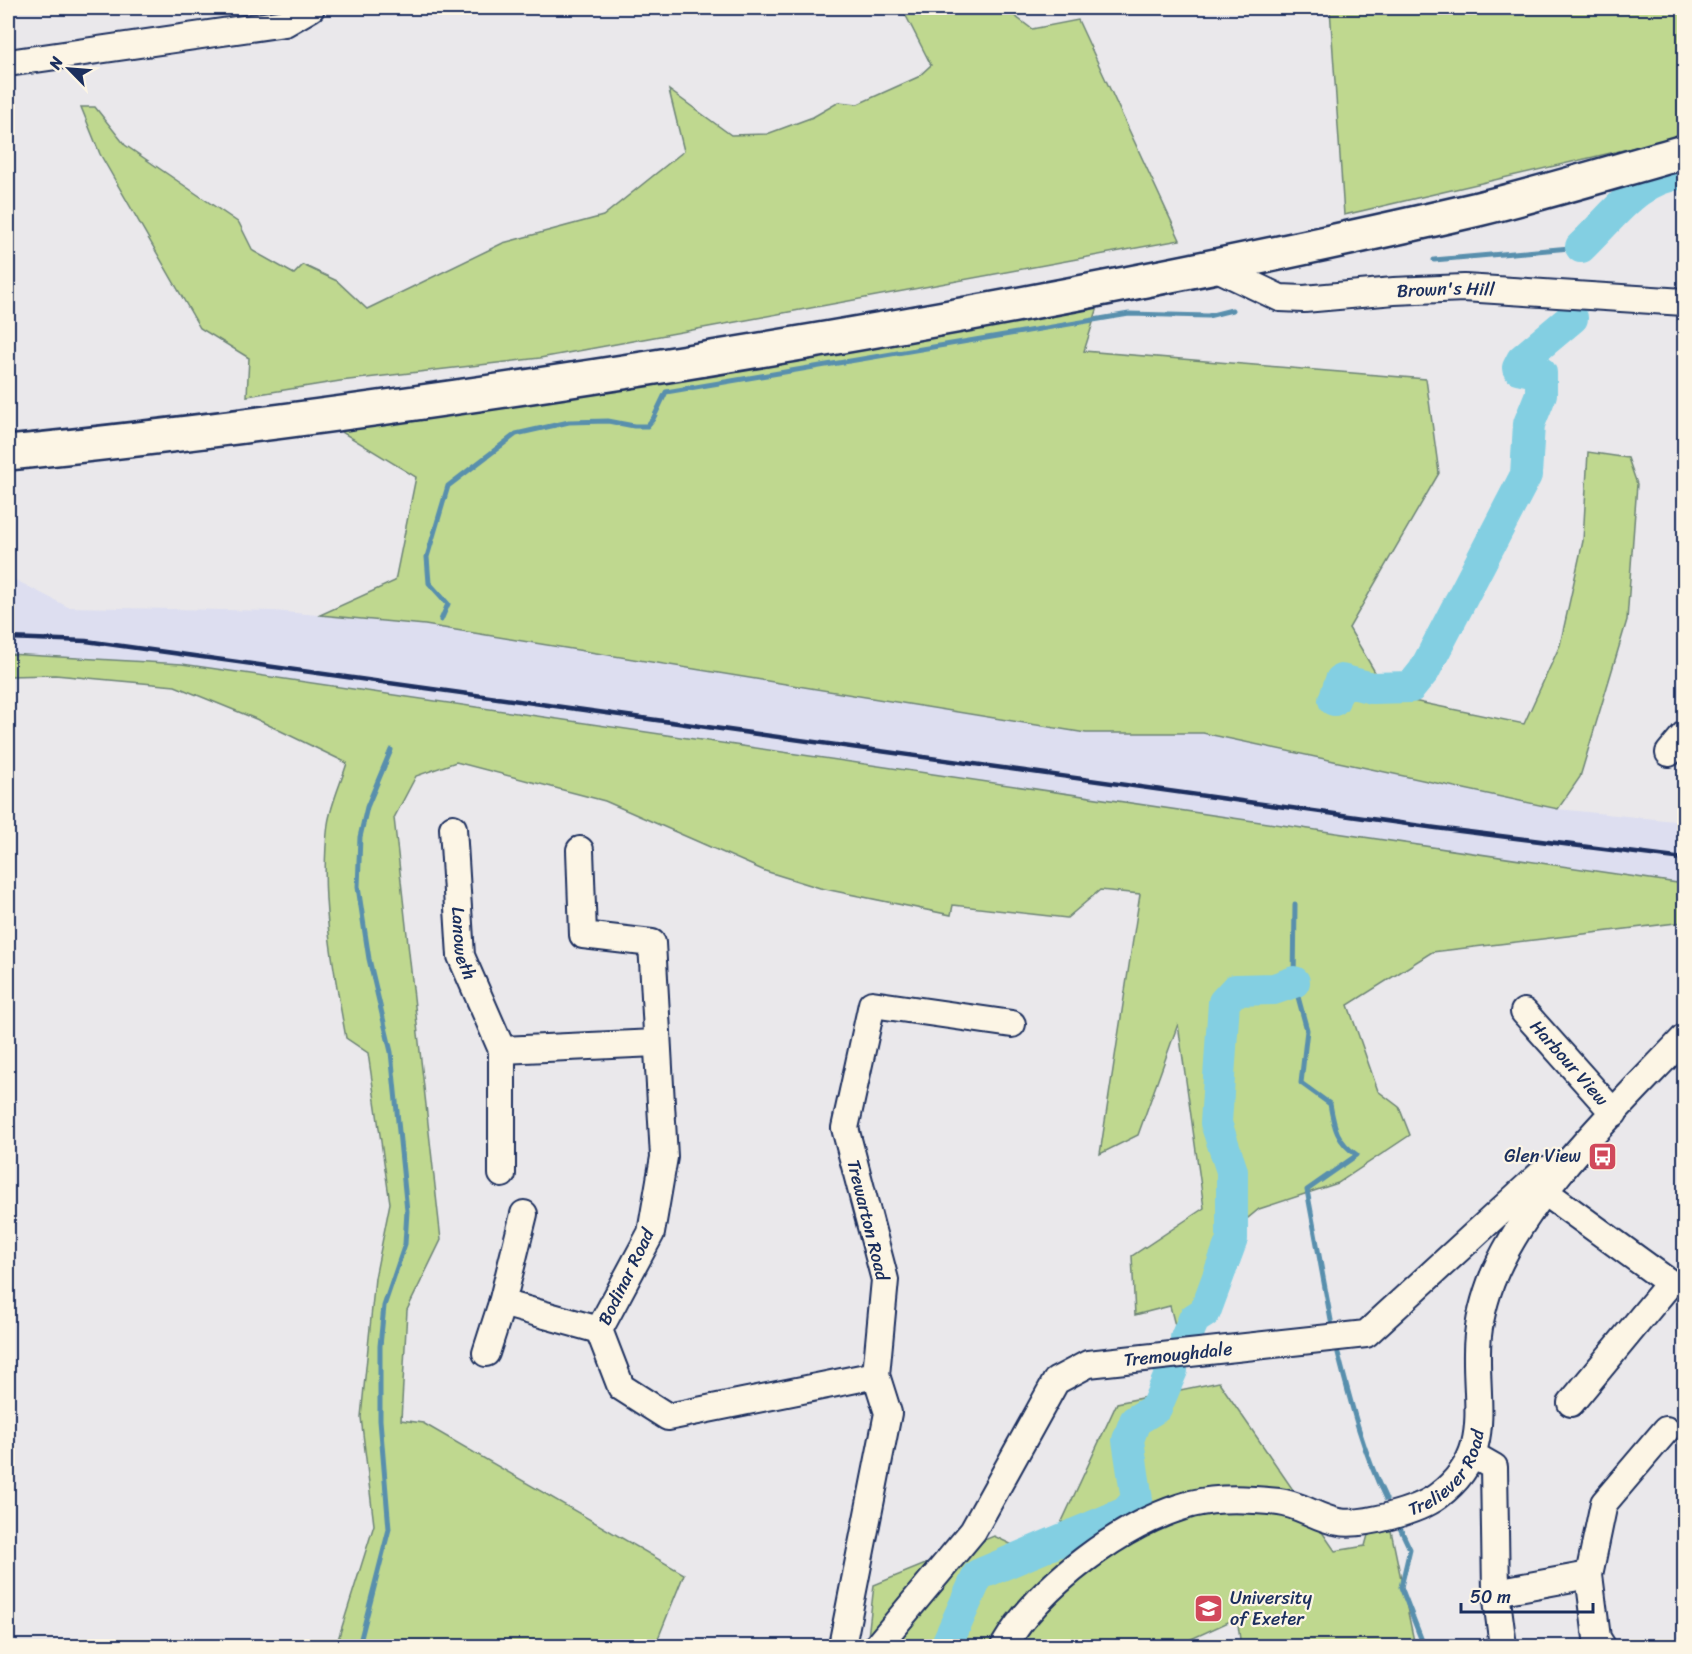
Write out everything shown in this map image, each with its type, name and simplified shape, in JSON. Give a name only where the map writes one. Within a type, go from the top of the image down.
[{"type":"main road","points":[[8,453],[172,436],[454,399],[885,330],[1215,267],[1482,208],[1684,152]]},
{"type":"street","points":[[8,63],[285,23],[310,8]]},
{"type":"street","name":"Brown's Hill","points":[[1215,267],[1280,298],[1304,300],[1394,291],[1464,288],[1684,302]]},
{"type":"street","name":"Lanoweth","points":[[453,828],[461,956],[502,1050],[502,1174]]},
{"type":"street","name":"Bodinar Road","points":[[580,850],[583,935],[652,943],[664,1156],[651,1233],[599,1330],[621,1387],[668,1418],[876,1375]]},
{"type":"street","name":"Trewarton Road","points":[[842,1647],[888,1413],[876,1375],[885,1280],[845,1128],[872,1004],[1012,1024]]},
{"type":"street","name":"Harbour View","points":[[1524,1012],[1614,1113]]},
{"type":"street","name":"Treliever Road","points":[[1004,1647],[1013,1630],[1064,1578],[1099,1549],[1155,1517],[1192,1504],[1226,1498],[1283,1502],[1339,1522],[1369,1521],[1407,1510],[1436,1497],[1460,1476],[1473,1455],[1479,1433],[1476,1352],[1480,1319],[1490,1285],[1505,1250],[1545,1192],[1684,1038]]},
{"type":"street","points":[[502,1050],[656,1043]]},
{"type":"street","name":"Tremoughdale","points":[[877,1647],[973,1531],[1056,1381],[1088,1364],[1366,1334],[1545,1170],[1564,1170]]},
{"type":"street","points":[[1545,1192],[1677,1278],[1570,1402]]},
{"type":"street","points":[[486,1353],[502,1303],[524,1214]]},
{"type":"street","points":[[502,1303],[599,1330]]},
{"type":"street","points":[[1602,1647],[1597,1638],[1589,1575],[1604,1503],[1666,1430]]},
{"type":"street","points":[[1473,1455],[1494,1467],[1496,1592],[1503,1647]]},
{"type":"street","points":[[1496,1592],[1589,1575]]},
{"type":"shaded area","points":[[8,576],[68,607],[274,611],[425,625],[1086,733],[1203,733],[1558,809],[1684,822],[1684,922],[1556,938],[1100,890],[1067,918],[953,905],[951,915],[820,888],[765,871],[605,801],[456,762],[416,776],[256,719],[175,686],[55,675],[8,676]]},
{"type":"green space","points":[[902,8],[1004,8],[1032,29],[1078,20],[1180,240],[540,358],[340,381],[247,396],[249,358],[200,328],[100,154],[81,107],[95,107],[125,145],[239,223],[253,251],[294,274],[303,265],[337,281],[367,309],[503,243],[603,216],[684,151],[669,90],[731,135],[767,134],[813,117],[839,102],[858,104],[918,77],[931,65]]},
{"type":"green space","points":[[1330,8],[1684,8],[1684,136],[1344,215]]},
{"type":"green space","points":[[1098,307],[1084,351],[1426,379],[1439,473],[1349,628],[1389,696],[1524,724],[1560,645],[1583,541],[1588,452],[1628,458],[1637,484],[1627,620],[1580,777],[1558,809],[1203,733],[1086,733],[425,625],[320,615],[395,581],[416,477],[340,431]]},
{"type":"green space","points":[[8,654],[182,664],[1684,884],[1684,922],[1432,952],[1348,1005],[1378,1091],[1399,1107],[1410,1135],[1338,1183],[1259,1209],[1242,1223],[1197,1336],[1179,1341],[1170,1306],[1135,1315],[1132,1256],[1204,1208],[1178,1024],[1138,1135],[1100,1154],[1140,894],[1100,890],[1067,918],[953,905],[951,915],[820,888],[765,871],[605,801],[456,762],[416,776],[394,818],[441,1240],[407,1310],[401,1420],[423,1423],[684,1574],[655,1646],[336,1646],[374,1525],[361,1417],[375,1278],[390,1203],[368,1053],[346,1038],[336,985],[326,905],[325,878],[329,816],[347,763],[256,719],[175,686],[55,675],[8,676]]},
{"type":"green space","points":[[1219,1382],[1335,1551],[1365,1546],[1368,1535],[1390,1526],[1415,1646],[1241,1646],[1237,1618],[1176,1646],[867,1646],[874,1585],[994,1536],[1044,1560],[1117,1403]]},
{"type":"waterway","points":[[1581,247],[1615,211],[1639,190],[1667,176],[1684,173]]},
{"type":"waterway","points":[[1434,260],[1581,247]]},
{"type":"waterway","points":[[441,620],[448,604],[429,583],[427,557],[448,486],[516,434],[569,422],[608,421],[647,426],[653,419],[666,392],[1129,314],[1208,316],[1232,310]]},
{"type":"waterway","points":[[1334,700],[1341,680],[1372,688],[1411,687],[1424,671],[1526,475],[1529,424],[1541,394],[1541,373],[1518,368],[1522,360],[1572,318]]},
{"type":"waterway","points":[[359,1646],[389,1529],[380,1420],[380,1346],[384,1306],[405,1244],[407,1211],[391,1052],[369,959],[358,887],[360,837],[367,807],[391,750]]},
{"type":"waterway","points":[[1295,904],[1294,982],[1307,1030],[1301,1083],[1330,1104],[1333,1120],[1341,1139],[1357,1155],[1307,1190],[1332,1326]]},
{"type":"waterway","points":[[1186,1338],[1194,1319],[1205,1312],[1232,1239],[1232,1171],[1216,1123],[1224,1002],[1235,990],[1274,989],[1294,982]]},
{"type":"waterway","points":[[1338,1353],[1364,1446],[1386,1499]]},
{"type":"waterway","points":[[946,1646],[978,1575],[1125,1513],[1137,1500],[1128,1440],[1135,1421],[1156,1408],[1172,1370]]},
{"type":"waterway","points":[[1400,1528],[1410,1549],[1401,1587],[1424,1646]]},
{"type":"railway","points":[[8,638],[86,641],[1436,828],[1684,859]]},
{"type":"place","name":"Glen View","points":[[1602,1156]]},
{"type":"place","name":"University of Exeter","points":[[1209,1608]]}]
